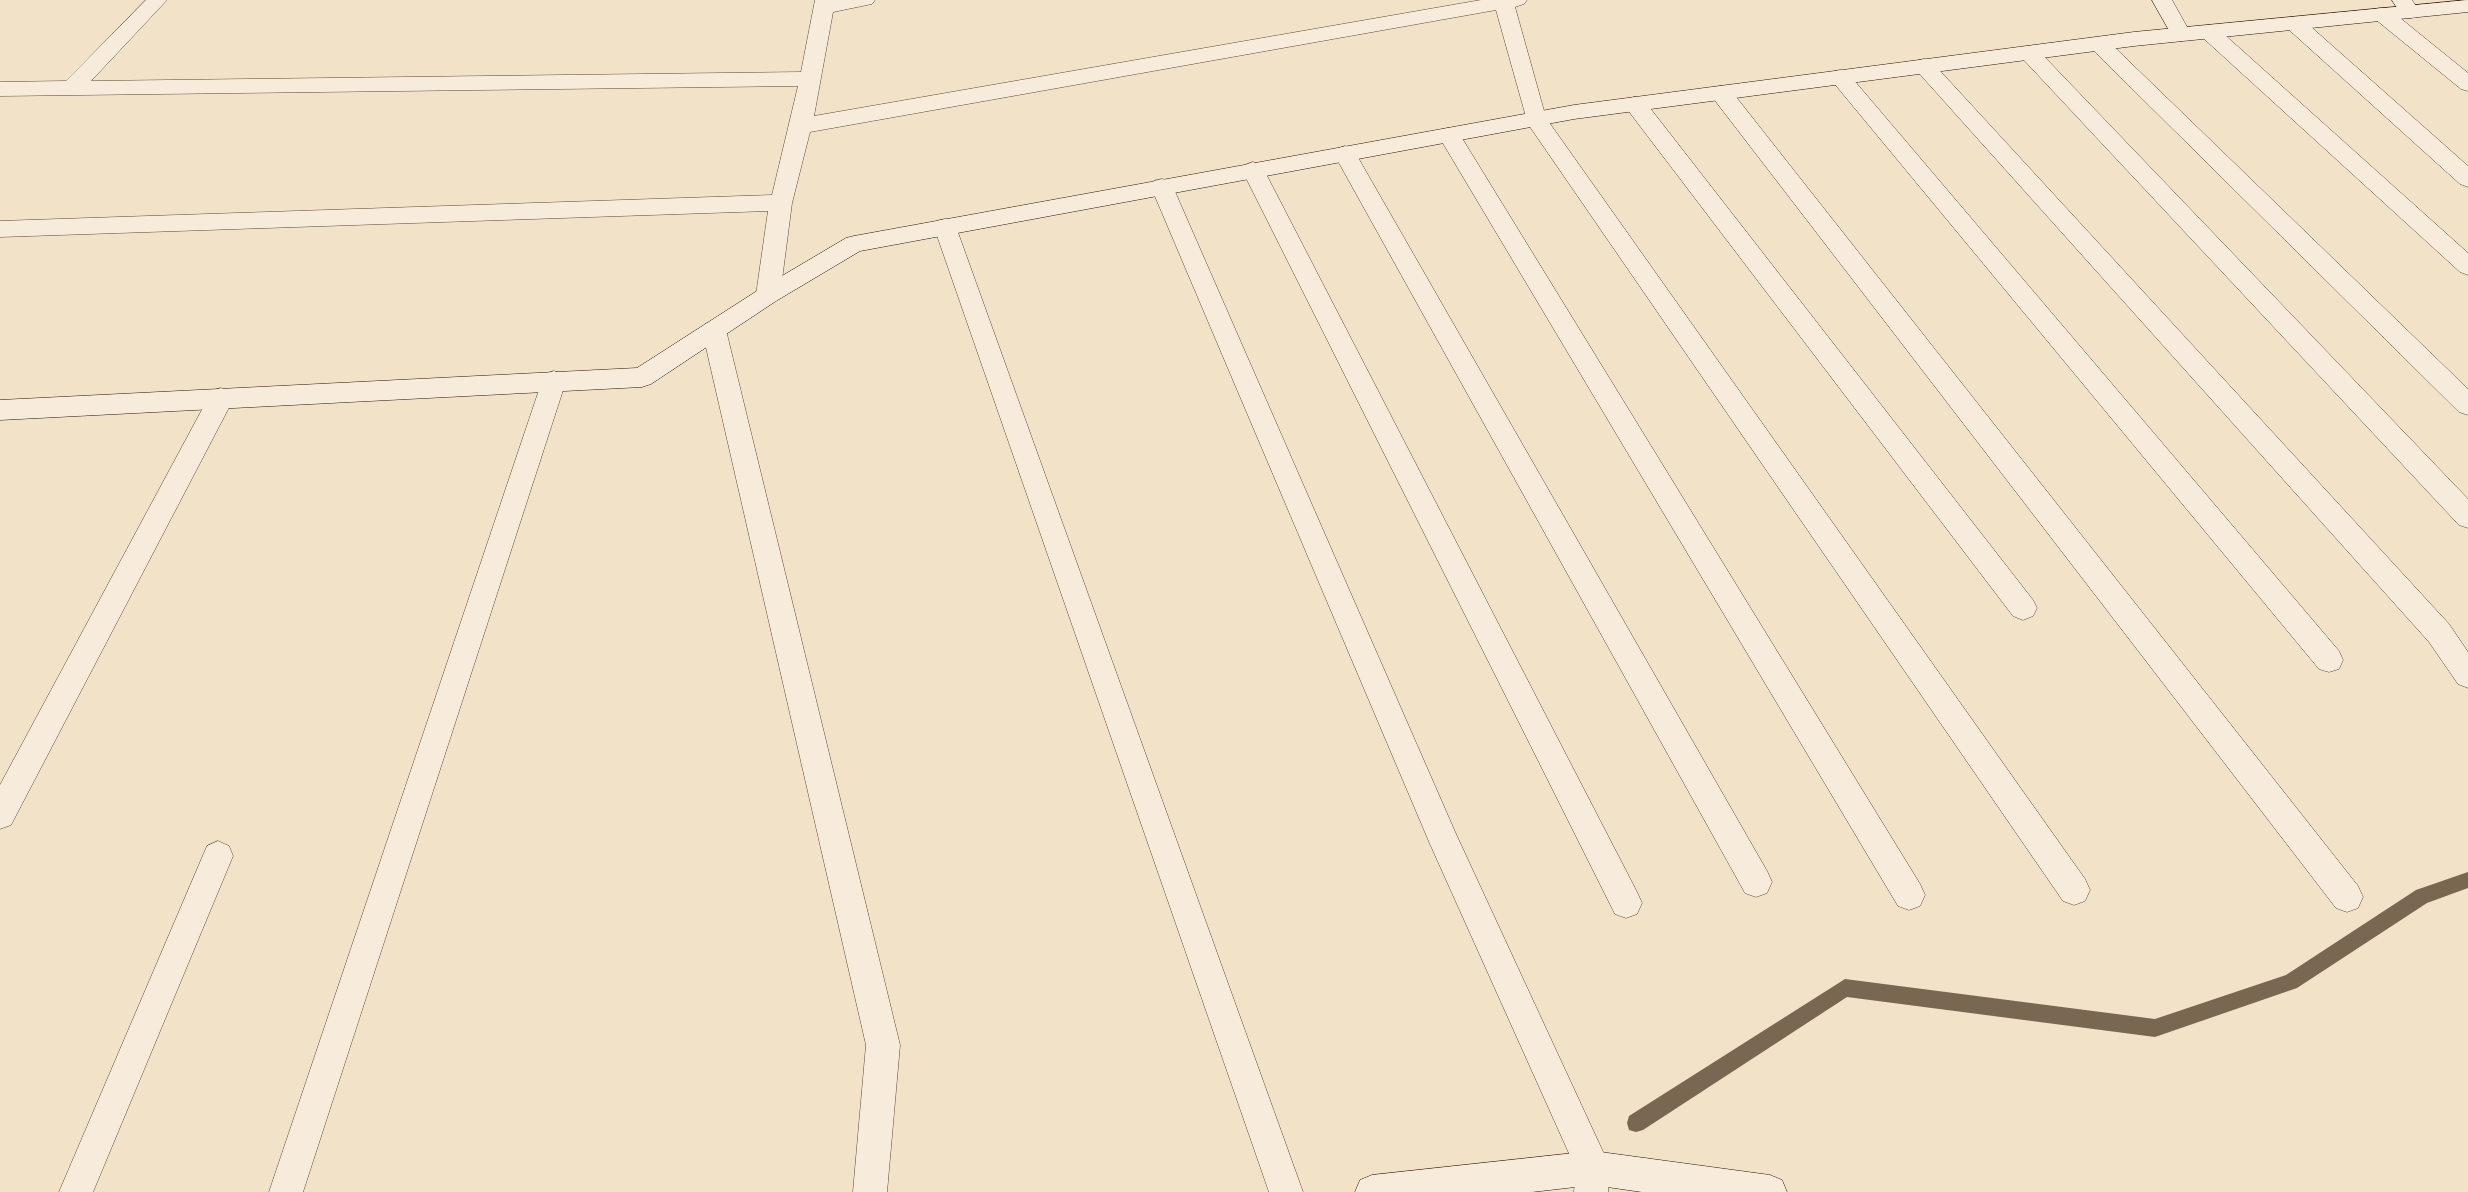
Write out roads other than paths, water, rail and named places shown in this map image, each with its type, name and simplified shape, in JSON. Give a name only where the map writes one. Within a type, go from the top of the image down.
[{"type":"street","points":[[72,88],[157,0]]},
{"type":"street","points":[[768,295],[781,203],[801,126],[825,4],[866,0]]},
{"type":"street","points":[[2162,0],[2181,34]]},
{"type":"street","points":[[801,126],[1508,1],[1536,119],[2074,890]]},
{"type":"street","points":[[0,410],[642,377],[768,295],[854,244],[1536,119],[1635,104],[2029,52],[2181,34],[2382,14],[2406,6],[2466,8]]},
{"type":"street","points":[[2382,14],[2468,84]]},
{"type":"street","points":[[2294,23],[2468,179]]},
{"type":"street","points":[[2209,32],[2468,266]]},
{"type":"street","points":[[2099,44],[2468,405]]},
{"type":"street","points":[[2029,52],[2468,518]]},
{"type":"street","points":[[1924,66],[2439,633],[2468,675]]},
{"type":"street","points":[[1840,78],[2328,660]]},
{"type":"street","points":[[0,89],[810,79]]},
{"type":"street","points":[[1721,93],[2347,897]]},
{"type":"street","points":[[1635,104],[2023,608]]},
{"type":"street","points":[[1449,135],[1909,895]]},
{"type":"street","points":[[1345,154],[1756,882]]},
{"type":"street","points":[[1253,170],[1626,903]]},
{"type":"street","points":[[1162,187],[1592,1180]]},
{"type":"street","points":[[0,229],[781,203]]},
{"type":"street","points":[[944,227],[1286,1192]]},
{"type":"street","points":[[714,330],[883,1045],[870,1192]]},
{"type":"street","points":[[286,1192],[554,381]]},
{"type":"street","points":[[0,815],[221,398]]},
{"type":"street","points":[[76,1192],[218,856]]},
{"type":"street","points":[[1372,1192],[1592,1180],[1770,1192]]},
{"type":"waterway","points":[[1636,1123],[1845,988],[2155,1028],[2291,982],[2422,896],[2468,880]]}]
